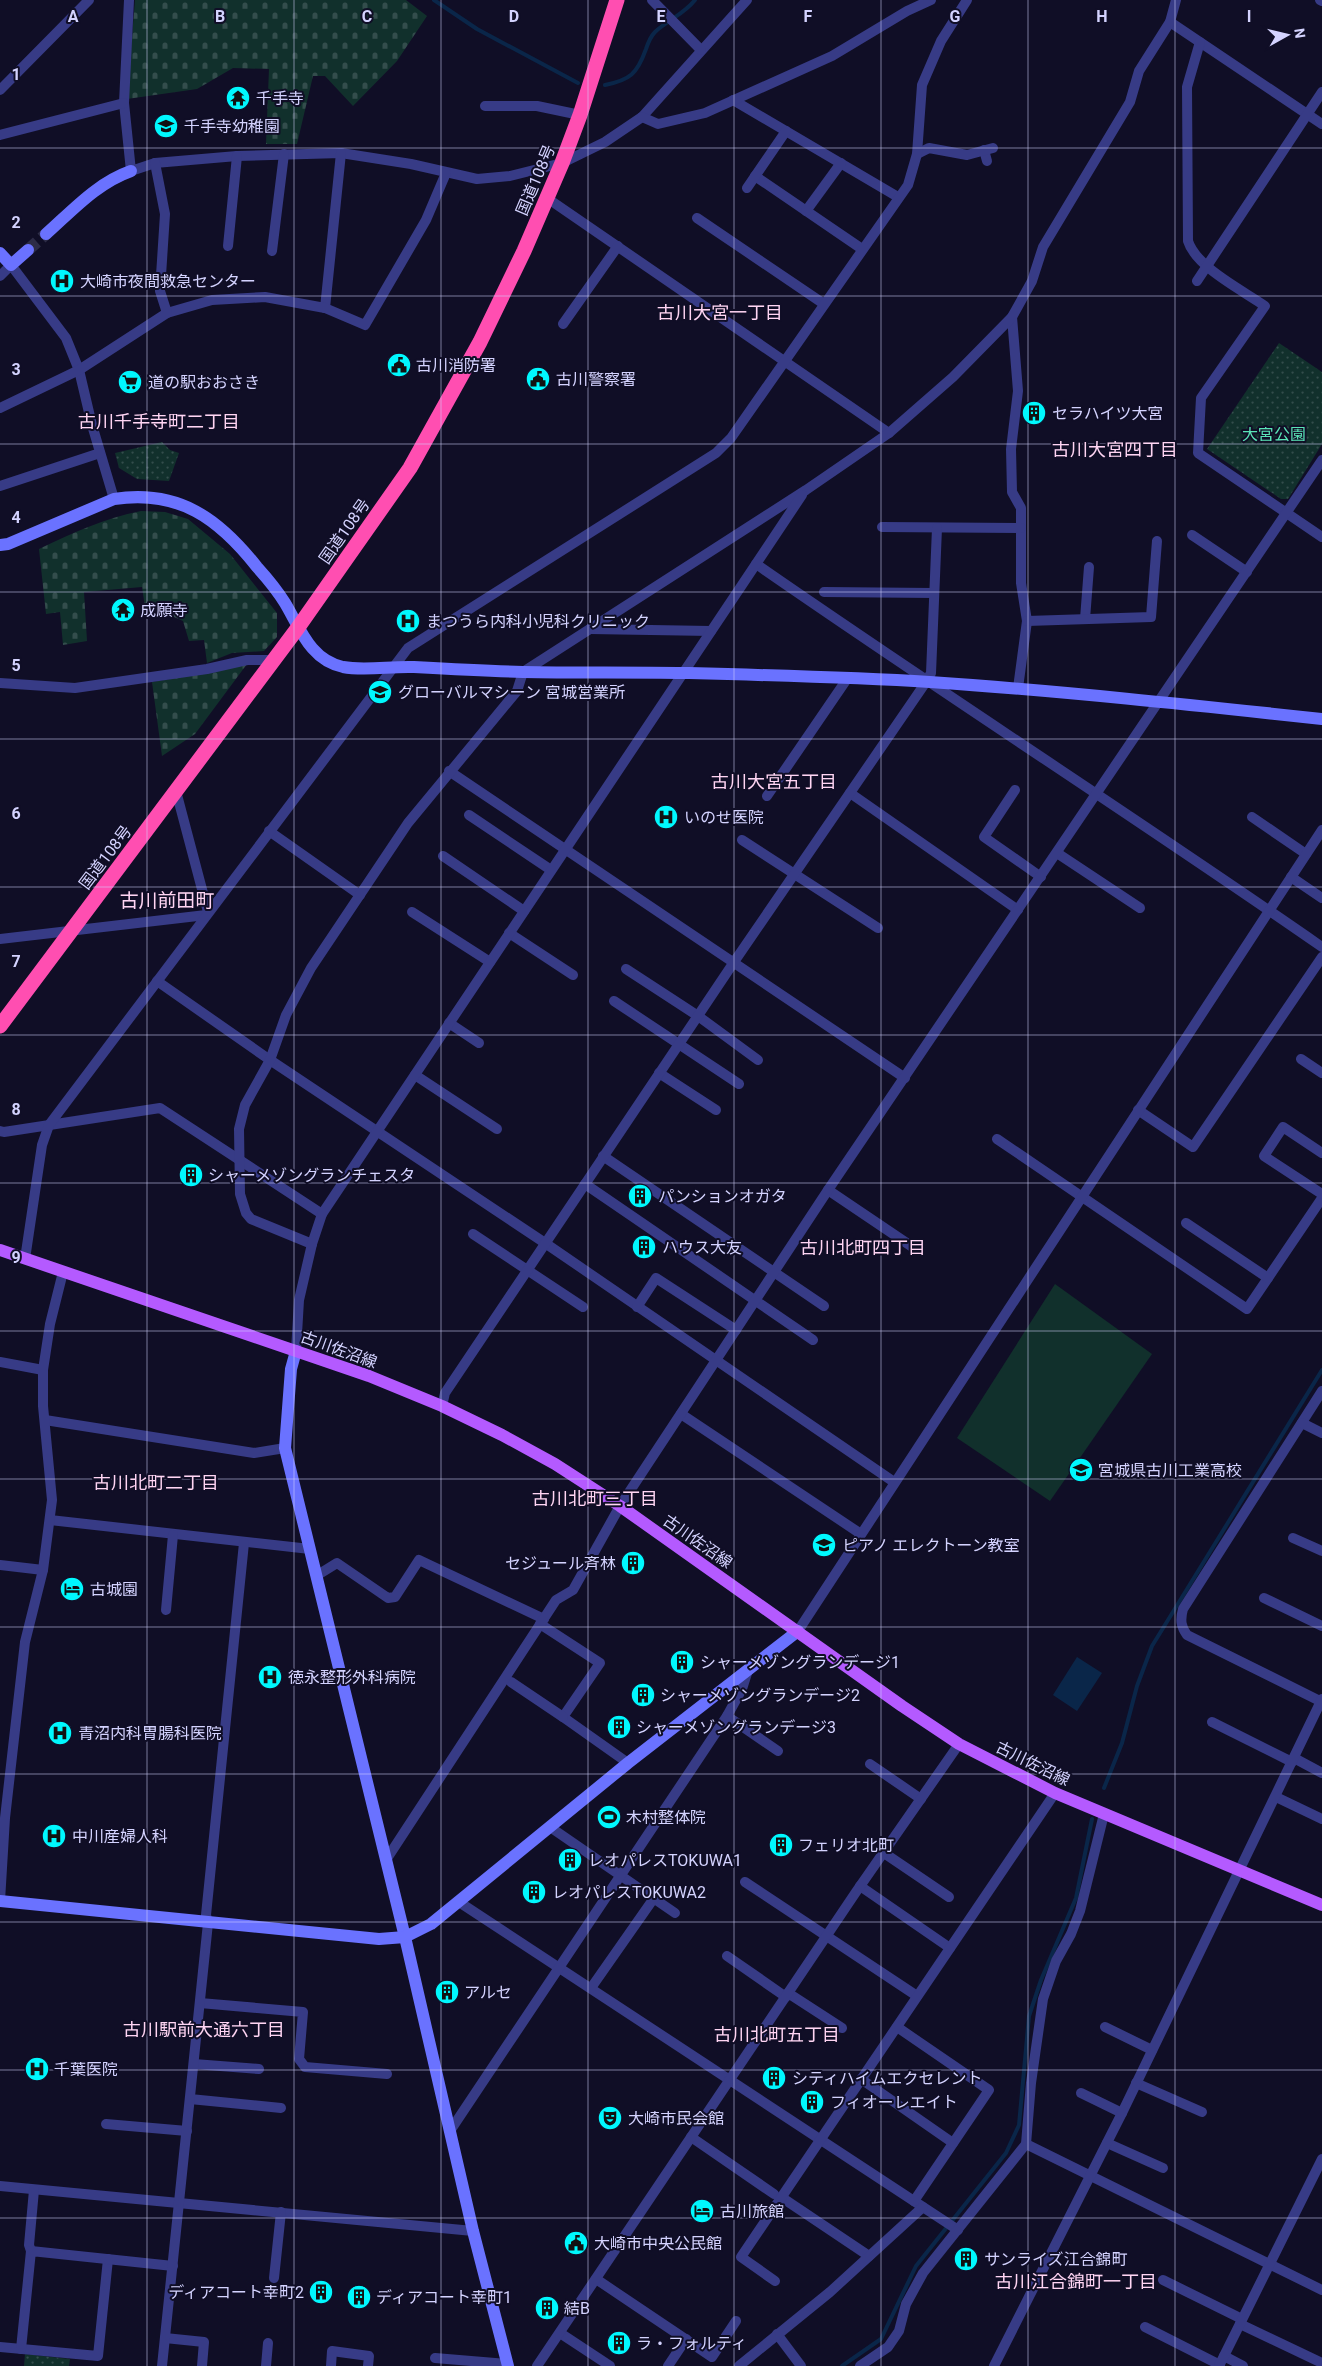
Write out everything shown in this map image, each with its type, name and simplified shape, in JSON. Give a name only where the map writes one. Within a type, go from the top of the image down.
[{"type":"highway","name":"国道108号","points":[[0,1026],[297,629],[410,468],[480,342],[547,198],[580,115],[617,0]]},
{"type":"main road","name":"古川佐沼線","points":[[0,1250],[369,1376],[442,1406],[502,1435],[555,1464],[620,1506],[902,1706],[959,1744],[1104,1814],[1322,1905]]},
{"type":"street","points":[[0,90],[89,0]]},
{"type":"street","points":[[129,0],[124,104],[131,171]]},
{"type":"street","points":[[652,0],[701,50]]},
{"type":"street","points":[[46,234],[112,178],[155,163],[237,156],[341,154],[411,164],[476,179],[510,176],[562,163],[605,142],[642,117],[747,0]]},
{"type":"street","points":[[642,117],[658,124],[704,112],[832,56],[931,0]]},
{"type":"street","points":[[25,1259],[42,1146],[49,1125],[392,666],[408,648],[716,453],[731,438],[908,185],[918,154],[922,85],[941,41],[967,0]]},
{"type":"street","points":[[312,1244],[251,1219],[246,1213],[240,1194],[239,1129],[245,1105],[270,1060],[286,1015],[311,968],[408,823],[517,691],[522,672],[806,490],[889,433],[953,377],[1012,317],[1032,281],[1043,247],[1130,102],[1139,71],[1170,22],[1176,0]]},
{"type":"street","points":[[1170,22],[1322,124]]},
{"type":"street","points":[[1200,42],[1187,87],[1188,241],[1194,254],[1207,266],[1265,306],[1201,398],[1198,453],[1322,537]]},
{"type":"street","points":[[1197,281],[1322,92]]},
{"type":"street","points":[[733,100],[898,197]]},
{"type":"street","points":[[0,135],[124,104]]},
{"type":"street","points":[[486,106],[537,106],[580,115]]},
{"type":"street","points":[[747,188],[786,131]]},
{"type":"street","points":[[918,154],[929,148],[967,154],[988,149],[987,161]]},
{"type":"street","points":[[272,251],[284,154]]},
{"type":"street","points":[[325,308],[341,154]]},
{"type":"street","points":[[228,246],[237,156]]},
{"type":"street","points":[[155,163],[165,214],[160,290],[167,313]]},
{"type":"street","points":[[806,211],[840,163]]},
{"type":"street","points":[[0,408],[78,370],[167,313],[212,300],[265,297],[325,308],[365,325],[426,220],[446,173]]},
{"type":"street","points":[[755,176],[862,249]]},
{"type":"street","points":[[547,198],[889,433]]},
{"type":"street","points":[[698,218],[824,304]]},
{"type":"street","points":[[563,324],[618,246]]},
{"type":"street","points":[[0,276],[28,250]]},
{"type":"street","points":[[0,252],[66,338],[78,370],[114,498]]},
{"type":"street","points":[[1012,317],[1018,391],[1011,449],[1012,492],[1021,508],[1021,583],[1027,621],[1018,688]]},
{"type":"street","points":[[0,486],[100,453]]},
{"type":"street","points":[[386,1860],[556,1600],[573,1590],[620,1506],[828,1190],[1322,460]]},
{"type":"street","points":[[435,2358],[477,2364],[507,2365],[473,2231],[405,1937],[285,1448],[291,1369],[296,1350],[299,1300],[312,1244],[322,1214],[806,490]]},
{"type":"street","points":[[0,545],[8,544],[114,498],[128,496],[166,500],[186,506],[210,518],[222,527],[244,550],[270,583],[285,603],[297,629],[313,648],[330,663],[348,668],[392,666],[522,672],[683,673],[926,682],[1160,701],[1322,719]]},
{"type":"street","points":[[882,527],[1021,528]]},
{"type":"street","points":[[442,1406],[445,1393],[603,1156],[926,682],[931,673],[937,528]]},
{"type":"street","points":[[1192,535],[1247,572]]},
{"type":"street","points":[[1027,621],[1151,617],[1157,541]]},
{"type":"street","points":[[756,564],[926,682],[1097,794],[1322,947]]},
{"type":"street","points":[[1085,619],[1089,567]]},
{"type":"street","points":[[824,592],[934,593]]},
{"type":"street","points":[[590,629],[711,631]]},
{"type":"street","points":[[0,683],[75,688],[207,669],[247,660],[273,660]]},
{"type":"street","points":[[767,796],[847,679]]},
{"type":"street","points":[[449,771],[905,1078]]},
{"type":"street","points":[[1015,790],[984,837],[1041,876]]},
{"type":"street","points":[[176,791],[207,914]]},
{"type":"street","points":[[850,793],[1018,910]]},
{"type":"street","points":[[469,815],[551,870]]},
{"type":"street","points":[[1252,817],[1306,854]]},
{"type":"street","points":[[63,1272],[50,1324],[43,1370],[45,1420],[52,1492],[50,1520],[43,1570],[25,1642],[5,1818],[0,1901],[379,1939],[405,1937],[431,1924],[628,1762],[798,1631],[1322,830]]},
{"type":"street","points":[[269,831],[360,895]]},
{"type":"street","points":[[742,840],[878,928]]},
{"type":"street","points":[[1057,853],[1140,908]]},
{"type":"street","points":[[443,856],[524,911]]},
{"type":"street","points":[[1291,876],[1322,898]]},
{"type":"street","points":[[412,912],[490,962]]},
{"type":"street","points":[[0,939],[207,914]]},
{"type":"street","points":[[509,933],[573,975]]},
{"type":"street","points":[[1138,1110],[1193,1148],[1322,957]]},
{"type":"street","points":[[626,969],[698,1016],[758,1060]]},
{"type":"street","points":[[157,981],[270,1060],[545,1243],[894,1482]]},
{"type":"street","points":[[614,1001],[739,1084]]},
{"type":"street","points":[[449,1023],[479,1043]]},
{"type":"street","points":[[1301,1059],[1322,1073]]},
{"type":"street","points":[[659,1073],[716,1110]]},
{"type":"street","points":[[415,1075],[497,1129]]},
{"type":"street","points":[[0,1131],[4,1132],[160,1108],[322,1214]]},
{"type":"street","points":[[997,1139],[1248,1309],[1322,1196],[1264,1156],[1283,1128],[1322,1153]]},
{"type":"street","points":[[603,1156],[824,1306]]},
{"type":"street","points":[[585,1184],[813,1340]]},
{"type":"street","points":[[828,1190],[911,1246]]},
{"type":"street","points":[[1186,1223],[1268,1278]]},
{"type":"street","points":[[473,1234],[583,1307]]},
{"type":"street","points":[[637,1307],[656,1278],[736,1330]]},
{"type":"street","points":[[0,1362],[43,1370]]},
{"type":"street","points":[[994,2366],[1085,2182],[1091,2176],[1322,1701],[1188,1635],[1182,1628],[1181,1618],[1183,1609],[1322,1391]]},
{"type":"street","points":[[681,1414],[861,1534]]},
{"type":"street","points":[[45,1420],[254,1453],[285,1448]]},
{"type":"street","points":[[1302,1423],[1322,1433]]},
{"type":"street","points":[[50,1520],[244,1543],[310,1548]]},
{"type":"street","points":[[166,1610],[173,1535]]},
{"type":"street","points":[[1294,1538],[1322,1551]]},
{"type":"street","points":[[162,2366],[194,2064],[208,1923],[206,1915],[210,1870],[244,1543]]},
{"type":"street","points":[[316,1576],[337,1563],[388,1598],[395,1597],[419,1560],[542,1622],[600,1663],[563,1717]]},
{"type":"street","points":[[0,1565],[43,1570]]},
{"type":"street","points":[[1264,1598],[1322,1626]]},
{"type":"street","points":[[450,2132],[727,1716],[742,1689],[749,1667]]},
{"type":"street","points":[[510,1682],[628,1762]]},
{"type":"street","points":[[727,1716],[778,1751]]},
{"type":"street","points":[[1212,1722],[1322,1773]]},
{"type":"street","points":[[537,2366],[860,1886],[959,1744]]},
{"type":"street","points":[[870,1764],[922,1799]]},
{"type":"street","points":[[775,2281],[741,2257],[778,2196],[820,2140],[1055,1792]]},
{"type":"street","points":[[1276,1797],[1322,1819]]},
{"type":"street","points":[[860,2366],[888,2347],[898,2331],[906,2304],[923,2272],[952,2226],[1026,2144],[1031,2083],[1043,1999],[1056,1961],[1071,1934],[1080,1911],[1104,1814]]},
{"type":"street","points":[[550,1827],[675,1913]]},
{"type":"street","points":[[884,1853],[949,1897]]},
{"type":"street","points":[[745,1882],[917,1996]]},
{"type":"street","points":[[860,1886],[950,1948]]},
{"type":"street","points":[[591,1988],[654,1898]]},
{"type":"street","points":[[459,1902],[952,2226]]},
{"type":"street","points":[[726,1956],[842,2028]]},
{"type":"street","points":[[200,2003],[303,2012],[299,2059],[305,2067],[387,2074]]},
{"type":"street","points":[[739,2366],[830,2292],[869,2256],[919,2204],[953,2143],[989,2090],[896,2027]]},
{"type":"street","points":[[1105,2027],[1152,2050]]},
{"type":"street","points":[[194,2064],[258,2069]]},
{"type":"street","points":[[861,2080],[953,2143]]},
{"type":"street","points":[[1136,2083],[1202,2112]]},
{"type":"street","points":[[1081,2093],[1122,2113]]},
{"type":"street","points":[[190,2099],[281,2108]]},
{"type":"street","points":[[106,2124],[187,2131]]},
{"type":"street","points":[[691,2137],[869,2256]]},
{"type":"street","points":[[1107,2143],[1163,2168]]},
{"type":"street","points":[[1026,2144],[1322,2290]]},
{"type":"street","points":[[1221,2362],[1321,2165]]},
{"type":"street","points":[[0,2186],[473,2231]]},
{"type":"street","points":[[21,2349],[31,2251],[28,2245],[34,2190]]},
{"type":"street","points":[[274,2278],[281,2212]]},
{"type":"street","points":[[31,2251],[173,2266]]},
{"type":"street","points":[[0,2347],[98,2356],[108,2259]]},
{"type":"street","points":[[596,2279],[712,2357],[736,2321]]},
{"type":"street","points":[[1164,2280],[1320,2362]]},
{"type":"street","points":[[1144,2327],[1221,2362],[1243,2366]]},
{"type":"street","points":[[560,2333],[610,2366]]},
{"type":"street","points":[[777,2334],[801,2366]]},
{"type":"street","points":[[165,2338],[204,2342],[202,2366]]},
{"type":"street","points":[[668,2366],[686,2339]]},
{"type":"street","points":[[266,2366],[268,2343]]},
{"type":"street","points":[[330,2366],[332,2352],[369,2356],[368,2366]]},
{"type":"green space","points":[[135,0],[406,0],[427,16],[397,61],[353,106],[325,76],[313,76],[297,144],[266,144],[269,69],[233,68],[197,89],[127,99]]},
{"type":"green space","name":"大宮公園","points":[[1279,343],[1322,372],[1322,444],[1288,499],[1281,499],[1207,449]]},
{"type":"green space","points":[[162,442],[170,450],[179,453],[169,481],[137,479],[119,468],[115,453]]},
{"type":"green space","points":[[141,511],[165,512],[188,519],[230,554],[277,613],[277,637],[264,651],[232,653],[207,663],[204,640],[189,641],[183,621],[174,617],[171,602],[145,607],[142,587],[84,592],[87,641],[63,645],[60,612],[46,614],[39,549],[101,522]]},
{"type":"green space","points":[[247,664],[195,734],[162,756],[152,682]]},
{"type":"green space","points":[[1055,1284],[1152,1354],[1050,1501],[957,1438]]},
{"type":"green space","points":[[25,2354],[70,2359],[69,2366],[24,2366]]},
{"type":"water","points":[[1077,1657],[1102,1673],[1077,1711],[1053,1695]]},
{"type":"waterway","points":[[434,0],[477,29],[578,83]]},
{"type":"waterway","points":[[605,85],[621,81],[632,74],[643,58],[653,34],[695,0]]},
{"type":"waterway","points":[[1104,1788],[1122,1743],[1137,1686],[1152,1646],[1322,1370]]},
{"type":"waterway","points":[[842,2366],[881,2339],[916,2266],[1006,2153],[1019,2125],[1029,2016],[1041,1980],[1076,1898],[1092,1819]]},
{"type":"tunnel","points":[[28,250],[46,234]]},
{"type":"place","name":"千手寺","points":[[238,98]]},
{"type":"place","name":"千手寺幼稚園","points":[[166,126]]},
{"type":"place","name":"大崎市夜間救急センター","points":[[62,281]]},
{"type":"place","name":"古川消防署","points":[[399,365]]},
{"type":"place","name":"古川警察署","points":[[538,379]]},
{"type":"place","name":"道の駅おおさき","points":[[130,382]]},
{"type":"place","name":"セラハイツ大宮","points":[[1034,413]]},
{"type":"place","name":"成願寺","points":[[123,610]]},
{"type":"place","name":"まつうら内科小児科クリニック","points":[[408,621]]},
{"type":"place","name":"グローバルマシーン 宮城営業所","points":[[380,692]]},
{"type":"place","name":"いのせ医院","points":[[666,817]]},
{"type":"place","name":"シャーメゾングランチェスタ","points":[[191,1175]]},
{"type":"place","name":"パンションオガタ","points":[[640,1196]]},
{"type":"place","name":"ハウス大友","points":[[644,1247]]},
{"type":"place","name":"宮城県古川工業高校","points":[[1081,1470]]},
{"type":"place","name":"ピアノ エレクトーン教室","points":[[824,1545]]},
{"type":"place","name":"セジュール斉林","points":[[633,1563]]},
{"type":"place","name":"古城園","points":[[72,1589]]},
{"type":"place","name":"シャーメゾングランデージ1","points":[[682,1662]]},
{"type":"place","name":"徳永整形外科病院","points":[[270,1677]]},
{"type":"place","name":"シャーメゾングランデージ2","points":[[643,1695]]},
{"type":"place","name":"シャーメゾングランデージ3","points":[[619,1727]]},
{"type":"place","name":"青沼内科胃腸科医院","points":[[60,1733]]},
{"type":"place","name":"木村整体院","points":[[609,1817]]},
{"type":"place","name":"中川産婦人科","points":[[54,1836]]},
{"type":"place","name":"フェリオ北町","points":[[781,1845]]},
{"type":"place","name":"レオパレスTOKUWA1","points":[[570,1860]]},
{"type":"place","name":"レオパレスTOKUWA2","points":[[534,1892]]},
{"type":"place","name":"アルセ","points":[[447,1992]]},
{"type":"place","name":"千葉医院","points":[[37,2069]]},
{"type":"place","name":"シティハイムエクセレント","points":[[774,2078]]},
{"type":"place","name":"フィオーレエイト","points":[[812,2102]]},
{"type":"place","name":"大崎市民会館","points":[[610,2118]]},
{"type":"place","name":"古川旅館","points":[[702,2211]]},
{"type":"place","name":"大崎市中央公民館","points":[[576,2243]]},
{"type":"place","name":"サンライズ江合錦町","points":[[966,2259]]},
{"type":"place","name":"ディアコート幸町2","points":[[321,2292]]},
{"type":"place","name":"ディアコート幸町1","points":[[359,2297]]},
{"type":"place","name":"結B","points":[[547,2308]]},
{"type":"place","name":"ラ・フォルティ","points":[[619,2343]]},
{"type":"district","name":"古川大宮一丁目","points":[[720,313]]},
{"type":"district","name":"古川千手寺町二丁目","points":[[159,422]]},
{"type":"district","name":"古川大宮四丁目","points":[[1115,450]]},
{"type":"district","name":"古川大宮五丁目","points":[[774,782]]},
{"type":"district","name":"古川前田町","points":[[167,900]]},
{"type":"district","name":"古川北町四丁目","points":[[863,1248]]},
{"type":"district","name":"古川北町二丁目","points":[[156,1483]]},
{"type":"district","name":"古川北町三丁目","points":[[595,1499]]},
{"type":"district","name":"古川駅前大通六丁目","points":[[204,2030]]},
{"type":"district","name":"古川北町五丁目","points":[[777,2035]]},
{"type":"district","name":"古川江合錦町一丁目","points":[[1076,2282]]}]
